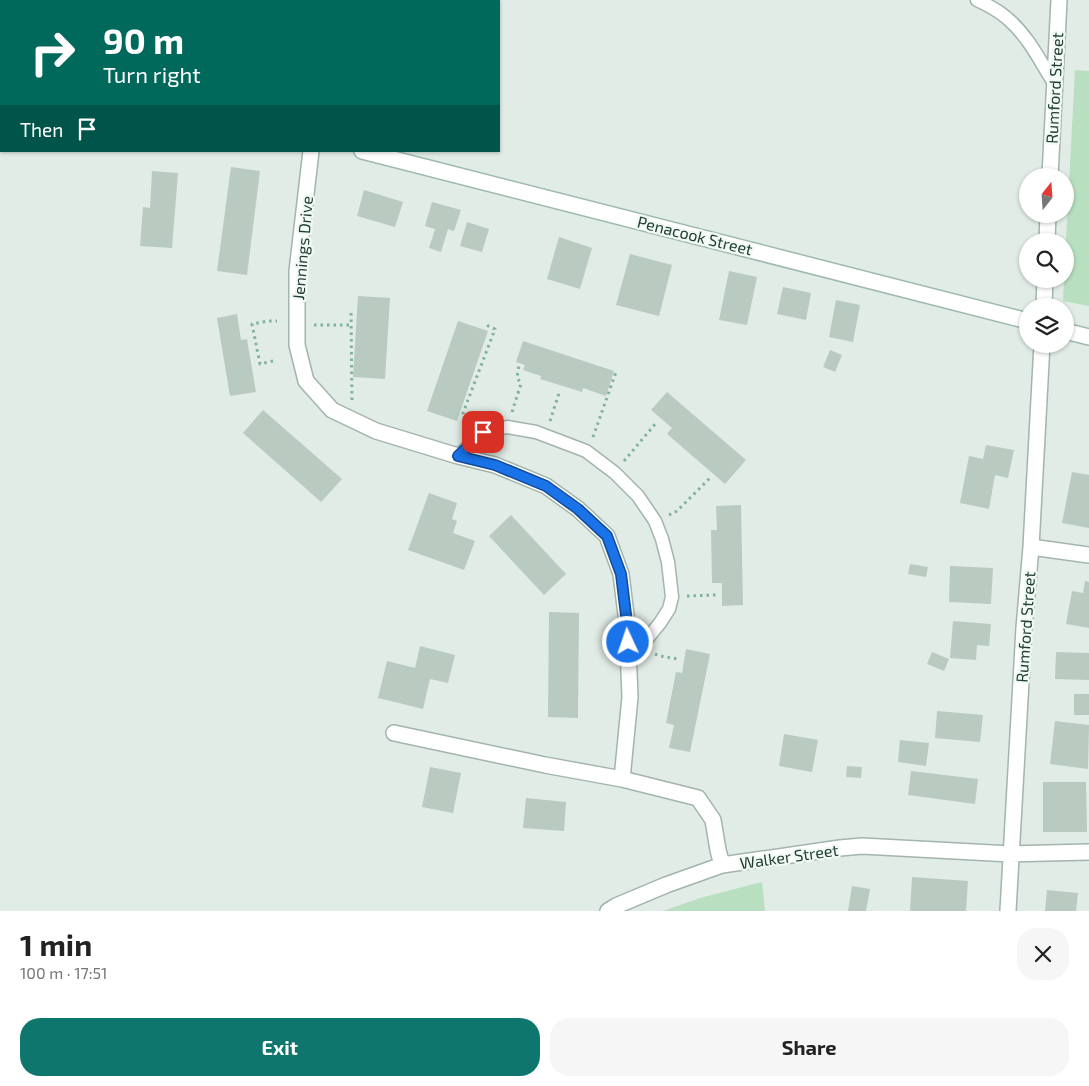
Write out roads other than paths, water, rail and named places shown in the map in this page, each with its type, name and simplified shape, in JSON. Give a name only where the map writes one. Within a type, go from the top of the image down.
[{"type":"street","name":"Rumford Street","points":[[1050,168],[1059,0]]},
{"type":"street","name":"Jennings Drive","points":[[311,152],[297,271],[297,345],[306,381],[332,410],[376,431],[458,456],[495,465],[546,486],[578,509],[607,536],[621,574],[627,623],[630,697],[622,779]]},
{"type":"street","name":"Penacook Street","points":[[368,152],[406,158],[686,233],[1019,319]]},
{"type":"street","points":[[1074,333],[1089,337]]},
{"type":"street","name":"Rumford Street","points":[[1008,911],[1042,353]]},
{"type":"street","points":[[1031,547],[1089,554]]},
{"type":"street","name":"Walker Street","points":[[394,733],[545,765],[622,779],[698,798],[713,820],[722,865],[862,846],[1011,854],[1089,852]]},
{"type":"street","points":[[608,911],[666,885],[722,865]]},
{"type":"lane","points":[[977,0],[1008,18],[1022,34],[1054,83]]},
{"type":"lane","points":[[458,456],[483,432],[508,427],[536,432],[586,451],[615,473],[638,496],[656,523],[662,539],[668,562],[672,598],[669,609],[660,623],[628,662]]}]
